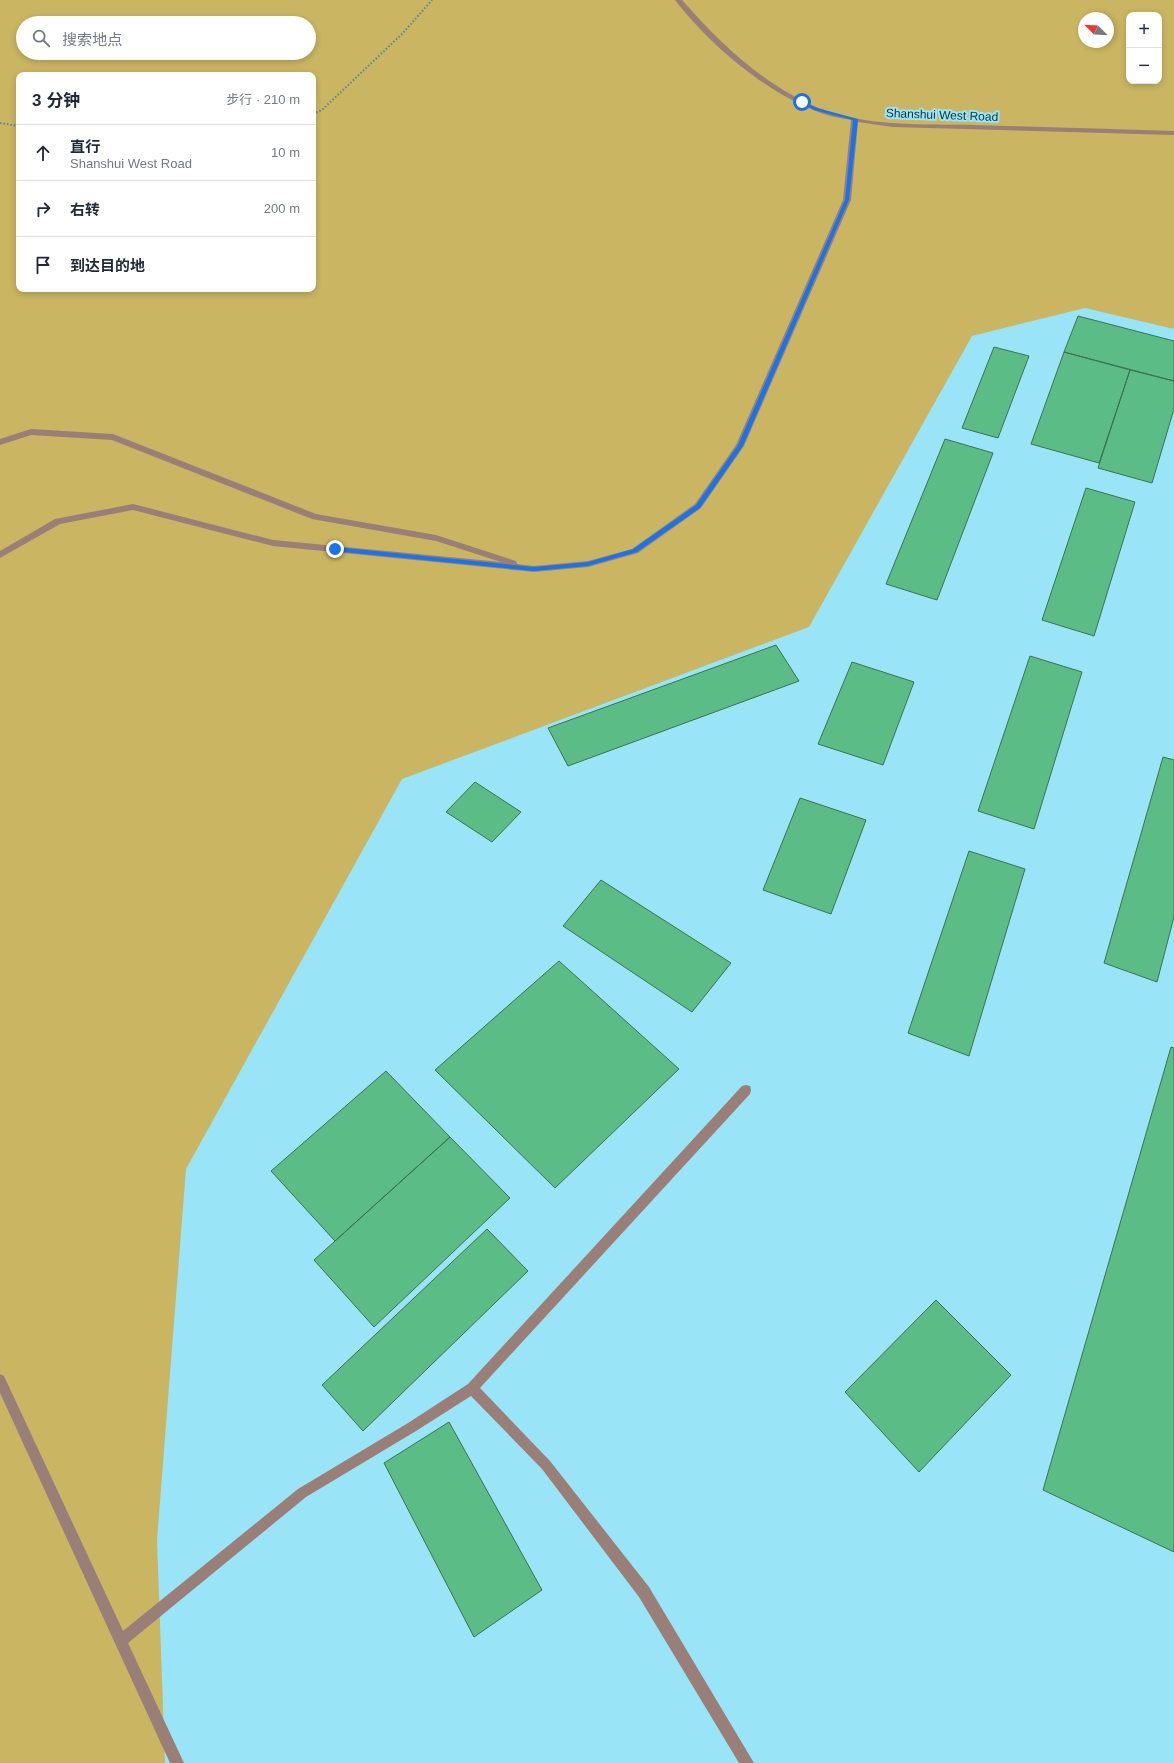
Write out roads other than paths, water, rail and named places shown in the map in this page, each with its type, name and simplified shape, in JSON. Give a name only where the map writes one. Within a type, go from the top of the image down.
[{"type":"street","name":"Shanshui West Road","points":[[678,0],[692,16],[762,80],[816,109],[855,119],[893,125],[1174,133]]},
{"type":"street","points":[[0,555],[58,521],[133,508],[273,543],[534,569],[588,564],[635,551],[698,506],[740,446],[847,200],[855,119]]},
{"type":"street","points":[[0,442],[31,432],[113,437],[315,517],[436,538],[534,569]]},
{"type":"street","points":[[120,1641],[302,1494],[412,1427],[472,1388],[746,1090]]},
{"type":"street","points":[[0,1380],[177,1763]]},
{"type":"street","points":[[472,1388],[546,1465],[644,1592],[747,1763]]}]
